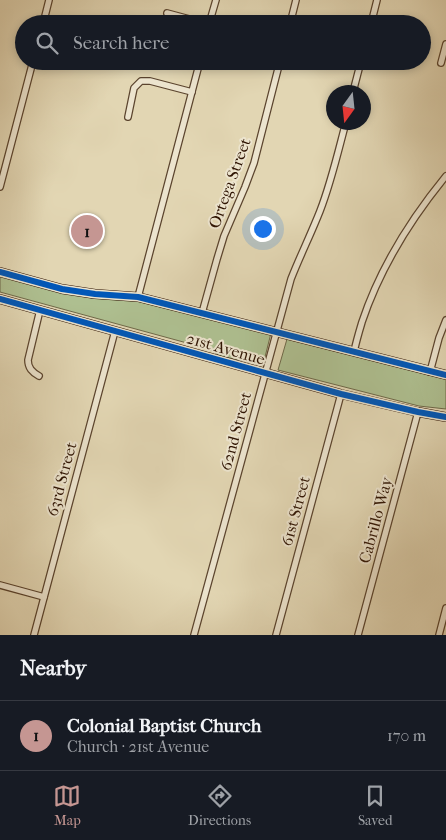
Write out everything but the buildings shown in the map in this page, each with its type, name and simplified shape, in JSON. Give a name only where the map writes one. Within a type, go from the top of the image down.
[{"type":"street","points":[[45,15],[49,0]]},
{"type":"street","points":[[212,15],[216,0]]},
{"type":"street","points":[[292,15],[296,0]]},
{"type":"street","points":[[373,15],[377,0]]},
{"type":"street","points":[[167,13],[175,15]]},
{"type":"street","points":[[441,63],[446,44]]},
{"type":"street","points":[[0,188],[31,70]]},
{"type":"street","points":[[138,298],[198,70]]},
{"type":"street","name":"Ortega Street","points":[[202,314],[224,236],[254,163],[278,70]]},
{"type":"street","points":[[355,85],[359,70]]},
{"type":"street","points":[[128,117],[134,88],[141,81],[150,81],[192,92]]},
{"type":"street","name":"62nd Street","points":[[194,635],[291,279],[328,189],[344,130]]},
{"type":"street","points":[[354,352],[362,323],[386,266],[418,213],[446,176]]},
{"type":"street","name":"21st Avenue","points":[[0,272],[62,289],[138,298],[446,376]]},
{"type":"street","name":"21st Avenue","points":[[0,299],[341,394],[446,417]]},
{"type":"street","points":[[39,376],[30,370],[28,360],[40,310]]},
{"type":"street","points":[[430,372],[446,320]]},
{"type":"street","name":"63rd Street","points":[[34,635],[115,331]]},
{"type":"street","name":"61st Street","points":[[276,635],[341,394]]},
{"type":"street","name":"Cabrillo Way","points":[[358,635],[418,412]]},
{"type":"street","points":[[0,585],[44,597]]},
{"type":"street","points":[[439,635],[446,608]]},
{"type":"green space","points":[[0,276],[60,292],[92,298],[137,301],[271,333],[263,365],[220,356],[209,349],[0,292]]},
{"type":"green space","points":[[287,339],[446,379],[446,409],[419,406],[278,370]]},
{"type":"cycle path","points":[[0,272],[62,289],[95,294],[138,297],[446,375]]},
{"type":"cycle path","points":[[0,299],[341,394],[446,417]]},
{"type":"place","name":"Colonial Baptist Church","points":[[87,231]]}]
